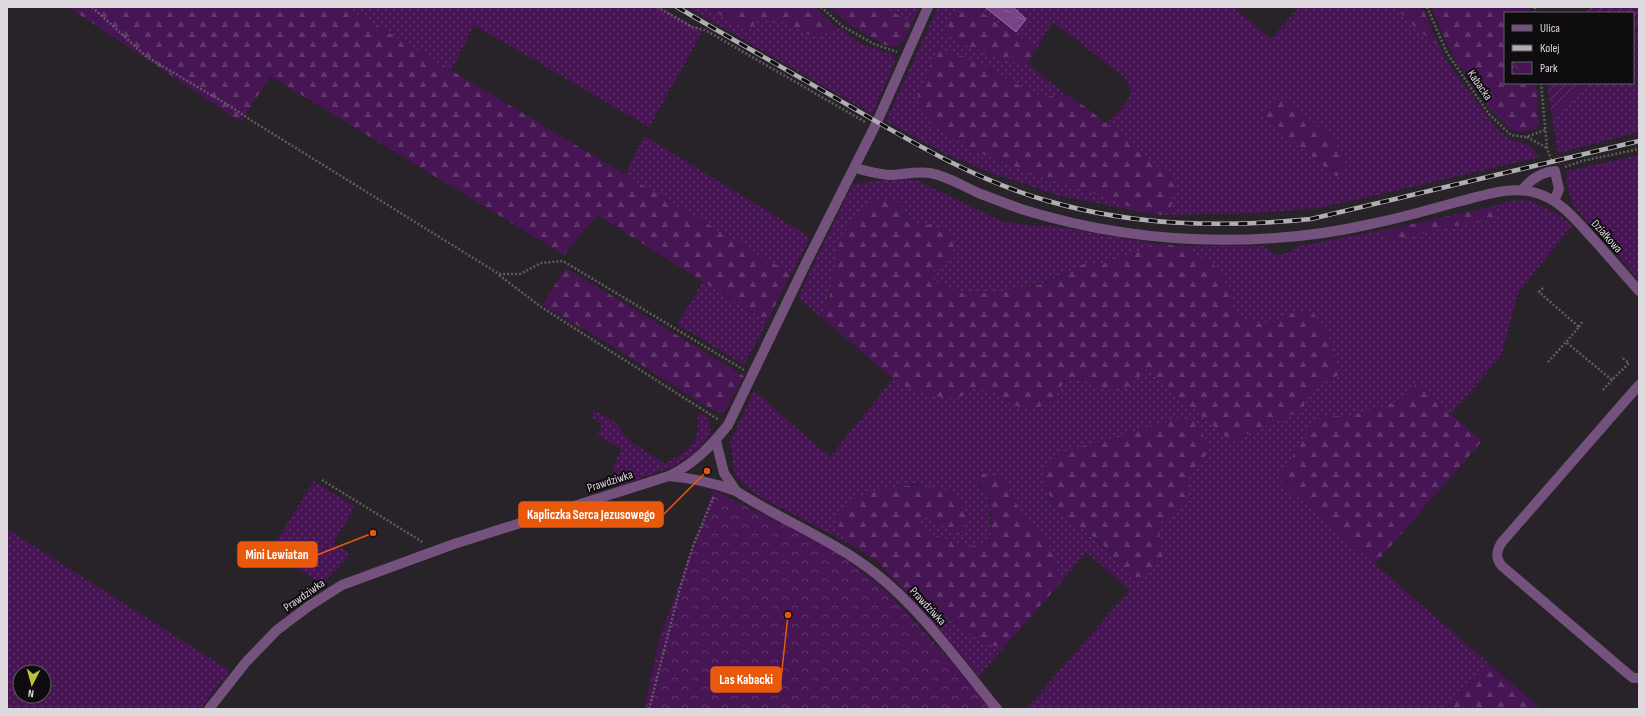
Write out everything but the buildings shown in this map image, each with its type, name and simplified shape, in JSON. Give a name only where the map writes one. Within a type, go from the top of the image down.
[{"type":"street","points":[[669,476],[694,461],[716,441],[728,425],[855,168],[928,7]]},
{"type":"street","points":[[855,168],[874,174],[891,175],[930,173],[951,180],[981,194],[1052,218],[1135,234],[1190,240],[1277,238],[1370,224],[1482,196],[1510,190],[1522,190],[1528,182],[1545,172],[1555,171],[1559,189],[1554,201]]},
{"type":"street","name":"Działkowa","points":[[1522,190],[1536,193],[1554,201],[1561,206],[1573,217],[1639,291]]},
{"type":"street","points":[[1639,385],[1502,542],[1497,552],[1497,556],[1502,566],[1632,678],[1639,678]]},
{"type":"street","points":[[716,441],[724,473],[736,491]]},
{"type":"street","name":"Prawdziwka","points":[[209,709],[246,662],[277,630],[309,606],[342,585],[436,551],[669,476],[685,477],[719,485],[736,491],[838,549],[875,573],[904,598],[943,642],[997,709]]},
{"type":"path","points":[[92,7],[148,57],[233,108],[499,274],[541,307],[728,425]]},
{"type":"path","points":[[657,7],[692,27],[705,30],[864,122],[875,126]]},
{"type":"path","points":[[820,7],[842,26],[874,44],[907,55]]},
{"type":"path","name":"Kabacka","points":[[1427,7],[1447,53],[1489,114],[1511,135],[1526,136],[1548,148],[1545,130]]},
{"type":"path","points":[[1526,136],[1545,130],[1541,84]]},
{"type":"path","points":[[1555,171],[1582,162],[1639,149]]},
{"type":"path","points":[[499,274],[520,274],[541,263],[563,261],[752,374]]},
{"type":"path","points":[[1543,288],[1539,292],[1579,327]]},
{"type":"path","points":[[1548,362],[1582,322]]},
{"type":"path","points":[[1566,342],[1612,380]]},
{"type":"path","points":[[1603,390],[1629,363],[1621,357]]},
{"type":"path","points":[[322,480],[436,551]]},
{"type":"path","points":[[649,709],[669,627],[693,546],[719,485]]},
{"type":"green space","points":[[68,7],[346,7],[791,274],[767,322],[597,215],[564,255],[270,76],[241,122]]},
{"type":"green space","points":[[346,7],[661,7],[703,31],[649,127],[474,25],[451,71]]},
{"type":"green space","points":[[687,7],[707,7],[748,31],[760,18],[784,22],[807,34],[823,35],[836,26],[861,44],[883,51],[895,57],[894,65],[872,114]]},
{"type":"green space","points":[[707,7],[815,7],[836,26],[823,35],[807,34],[784,22],[760,18],[748,31]]},
{"type":"green space","points":[[828,7],[883,7],[912,22],[903,42],[895,47],[885,45],[853,27]]},
{"type":"green space","points":[[883,7],[920,7],[912,22]]},
{"type":"green space","points":[[938,7],[957,7],[943,33],[999,59],[1028,64],[1065,94],[1045,97],[1025,89],[976,61],[929,123],[973,150],[1012,166],[1109,198],[1142,212],[1057,195],[1003,177],[949,156],[886,121]]},
{"type":"green space","points":[[957,7],[974,7],[1037,48],[1028,64],[999,59],[943,33]]},
{"type":"green space","points":[[974,7],[1233,7],[1271,39],[1299,7],[1395,7],[1416,28],[1440,47],[1445,59],[1495,127],[1509,139],[1529,145],[1540,157],[1318,208],[1260,213],[1162,215],[1170,211],[1174,179],[1105,123],[1117,114],[1129,98],[1131,89],[1123,76],[1053,22],[1037,48]]},
{"type":"green space","points":[[1395,7],[1422,7],[1440,47],[1416,28]]},
{"type":"green space","points":[[1431,7],[1529,7],[1530,12],[1504,12],[1504,84],[1536,84],[1539,123],[1536,129],[1521,132],[1511,130],[1487,106],[1452,55]]},
{"type":"green space","points":[[1591,7],[1639,7],[1639,31],[1634,36],[1634,12],[1586,12]]},
{"type":"green space","points":[[1639,31],[1639,132],[1558,153],[1552,117],[1585,84],[1634,84],[1634,36]]},
{"type":"green space","points":[[938,48],[976,61],[1025,89],[1045,97],[1065,94],[1086,107],[1174,179],[1175,191],[1170,211],[1162,215],[1142,212],[1109,198],[1012,166],[973,150],[929,123],[917,99]]},
{"type":"green space","points":[[1547,84],[1585,84],[1552,117]]},
{"type":"green space","points":[[1279,98],[1317,124],[1340,149],[1347,159],[1337,177],[1262,116]]},
{"type":"green space","points":[[644,136],[805,234],[809,240],[791,274],[625,175]]},
{"type":"green space","points":[[1639,155],[1639,280],[1572,204],[1566,180],[1567,171]]},
{"type":"green space","points":[[910,177],[1001,221],[1031,226],[1053,226],[1157,244],[1106,263],[1083,264],[1047,282],[998,293],[963,293],[945,287],[934,280],[932,272],[937,267],[945,264],[925,225],[913,220],[901,204],[865,208],[839,241],[832,284],[826,306],[821,317],[798,297],[853,184]]},
{"type":"green space","points":[[876,199],[895,200],[901,204],[907,216],[919,224],[931,224],[942,229],[953,239],[954,259],[937,267],[932,272],[934,280],[945,287],[963,293],[998,293],[1047,283],[1083,264],[1106,263],[1157,244],[1181,246],[1216,267],[1233,295],[1232,312],[1254,324],[1274,322],[1292,313],[1313,312],[1329,337],[1339,375],[1312,389],[1302,410],[1231,441],[1147,369],[1129,386],[1110,390],[1082,379],[1066,378],[1053,401],[1039,407],[1020,408],[1001,395],[974,387],[964,395],[957,398],[932,396],[909,388],[893,379],[821,317],[831,290],[838,243],[849,225]]},
{"type":"green space","points":[[1528,200],[1556,213],[1572,225],[1518,293],[1501,356],[1451,414],[1416,384],[1404,399],[1360,414],[1316,418],[1278,480],[1488,663],[1444,709],[1026,709],[1130,590],[1086,552],[1063,580],[1054,563],[1054,555],[1038,528],[1023,516],[1008,488],[1000,478],[981,473],[978,485],[988,497],[990,509],[990,536],[979,545],[970,547],[935,535],[919,527],[914,519],[924,516],[938,523],[967,520],[963,500],[948,491],[915,484],[881,490],[857,498],[837,527],[850,544],[755,494],[735,475],[730,443],[754,391],[830,457],[893,379],[913,389],[964,395],[974,387],[1001,395],[1011,403],[1053,401],[1066,378],[1082,379],[1094,385],[1129,386],[1147,369],[1232,441],[1302,410],[1312,389],[1339,375],[1329,337],[1292,313],[1274,322],[1254,324],[1232,312],[1233,295],[1216,267],[1181,246],[1264,246],[1276,255],[1287,253],[1299,246],[1385,230],[1388,241],[1495,216],[1493,206],[1509,201]],"holes":[[[1205,456],[1189,476],[1180,510],[1161,522],[1159,540],[1164,555],[1138,581],[1116,561],[1101,544],[1061,513],[1050,499],[1045,486]]]},
{"type":"green space","points":[[1493,206],[1495,217],[1388,241],[1385,230]]},
{"type":"green space","points":[[566,268],[744,376],[724,413],[714,411],[604,341],[542,305]]},
{"type":"green space","points":[[703,282],[767,322],[744,365],[677,324]]},
{"type":"green space","points":[[1416,384],[1482,441],[1375,564],[1278,480],[1316,418],[1360,414],[1404,399]]},
{"type":"green space","points":[[593,410],[615,422],[627,439],[665,464],[688,450],[692,445],[697,433],[698,413],[709,419],[711,435],[691,456],[673,466],[620,486],[613,466],[622,449],[597,435],[602,424],[593,418]]},
{"type":"green space","points":[[1179,418],[1196,422],[1207,444],[1205,456],[1189,476],[1186,501],[1180,510],[1161,522],[1159,540],[1164,555],[1138,581],[1123,569],[1102,544],[1072,521],[1057,507],[1046,486],[1042,471],[1054,456],[1066,451]]},
{"type":"green space","points":[[981,473],[1000,478],[1008,488],[1023,516],[1038,528],[1047,539],[1054,555],[1054,563],[1063,580],[1003,648],[982,643],[947,617],[927,614],[877,561],[850,544],[837,528],[835,520],[837,512],[848,504],[875,492],[905,486],[934,487],[949,492],[963,500],[967,520],[963,532],[954,532],[924,516],[914,519],[919,527],[935,535],[969,547],[979,545],[990,536],[991,522],[990,502],[986,493],[976,479]]},
{"type":"green space","points":[[314,481],[355,507],[333,543],[350,554],[323,584],[269,552]]},
{"type":"green space","points":[[713,490],[828,546],[885,590],[968,679],[990,709],[644,709],[659,640]]},
{"type":"green space","points":[[7,529],[230,671],[200,709],[7,709]]},
{"type":"green space","points":[[927,614],[947,617],[982,643],[1003,648],[979,676]]},
{"type":"green space","points":[[1488,663],[1542,709],[1444,709]]},
{"type":"water","points":[[985,7],[1013,7],[1026,19],[1016,32]]},
{"type":"railway","points":[[677,7],[923,148],[972,172],[1022,193],[1048,201],[1113,216],[1178,223],[1211,224],[1244,224],[1311,219],[1639,141]]},
{"type":"place","name":"Kapliczka Serca Jezusowego","points":[[707,471]]},
{"type":"place","name":"Mini Lewiatan","points":[[373,533]]},
{"type":"place","name":"Las Kabacki","points":[[788,615]]}]
